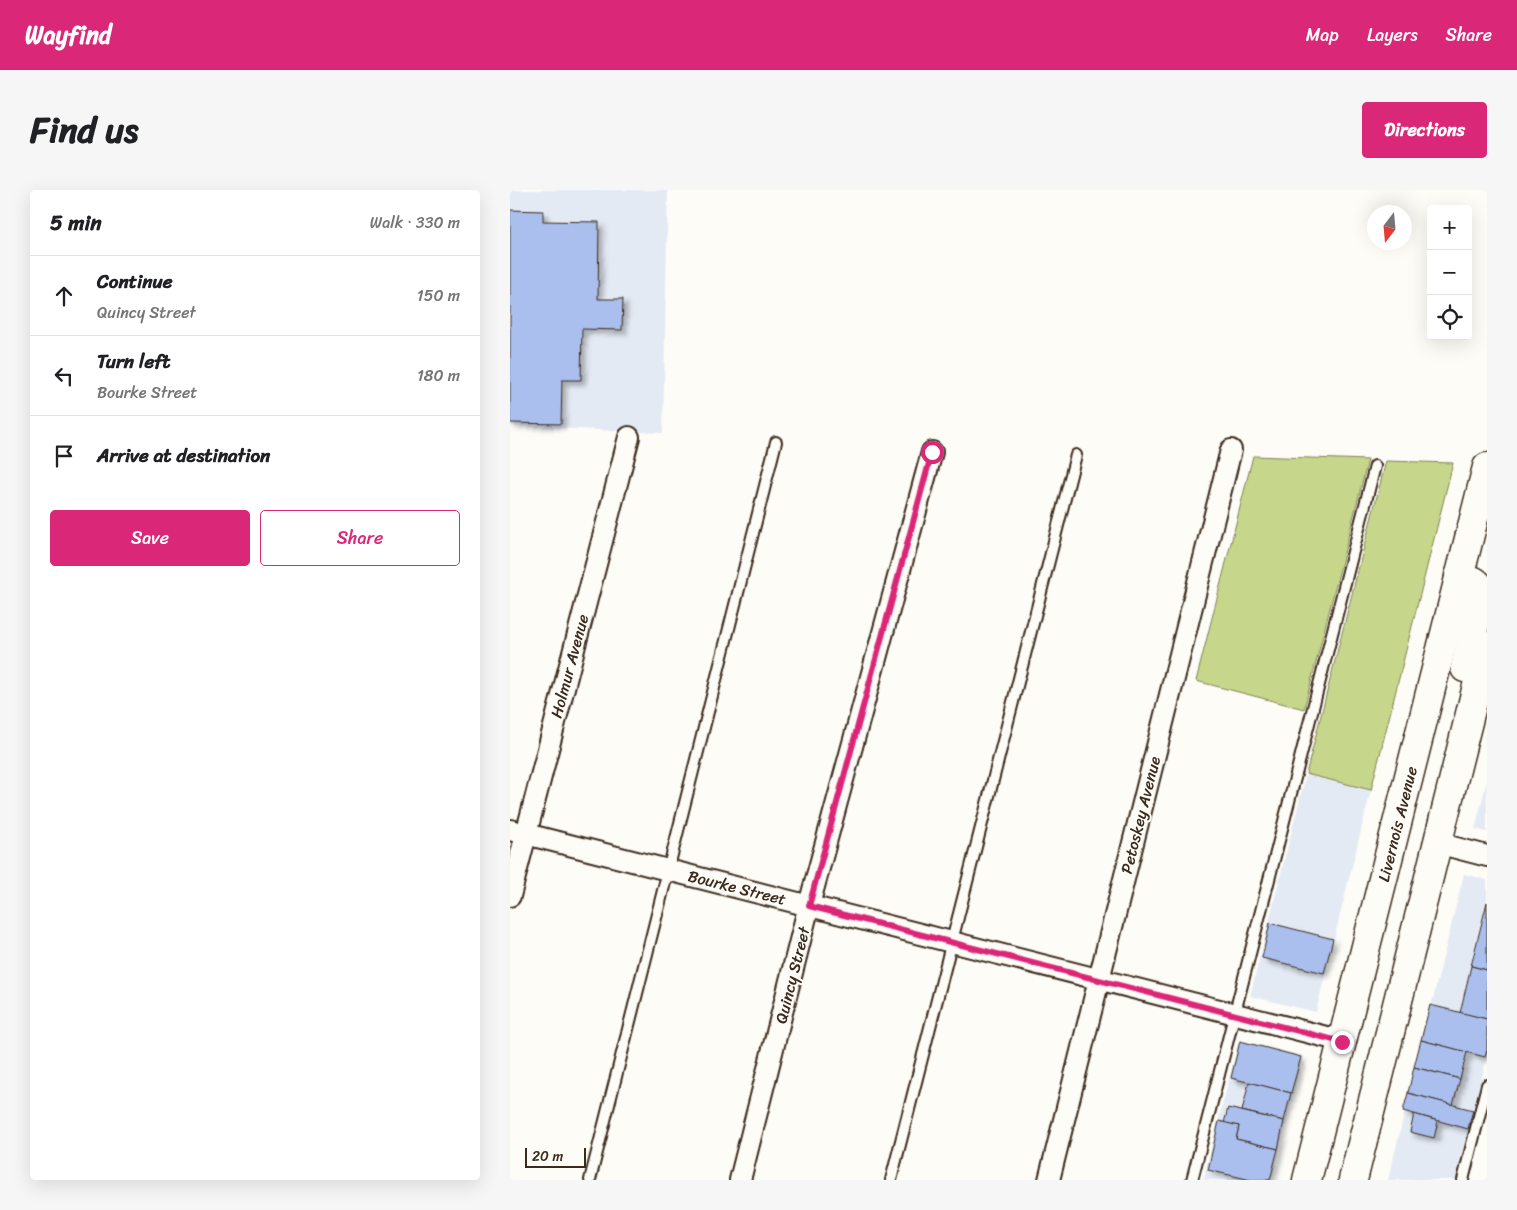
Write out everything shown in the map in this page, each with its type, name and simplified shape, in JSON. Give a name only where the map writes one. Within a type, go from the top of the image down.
[{"type":"main road","name":"Livernois Avenue","points":[[1307,1180],[1487,468]]},
{"type":"main road","points":[[1444,815],[1445,744],[1482,595],[1482,590],[1475,581],[1459,576]]},
{"type":"main road","points":[[1352,1180],[1487,646]]},
{"type":"street","name":"Holmur Avenue","points":[[510,896],[518,832],[629,437]]},
{"type":"street","name":"Petoskey Avenue","points":[[1049,1180],[1231,450]]},
{"type":"street","name":"Quincy Street","points":[[740,1180],[809,906],[932,452]]},
{"type":"street","name":"Bourke Street","points":[[518,832],[1342,1042]]},
{"type":"street","points":[[1437,843],[1487,856]]},
{"type":"lane","points":[[590,1180],[776,442]]},
{"type":"lane","points":[[891,1180],[1076,455]]},
{"type":"lane","points":[[1192,1180],[1375,466]]},
{"type":"lane","points":[[1464,1180],[1487,1085]]},
{"type":"shaded area","points":[[510,190],[668,190],[663,433],[510,426]]},
{"type":"shaded area","points":[[1306,774],[1371,790],[1316,1012],[1250,996]]},
{"type":"shaded area","points":[[1487,781],[1487,832],[1475,829]]},
{"type":"shaded area","points":[[1464,874],[1487,880],[1487,1057],[1457,1180],[1388,1180]]},
{"type":"shaded area","points":[[1239,1040],[1303,1056],[1272,1180],[1203,1180]]},
{"type":"green space","points":[[1253,456],[1368,460],[1304,709],[1196,681]]},
{"type":"green space","points":[[1386,461],[1453,463],[1371,790],[1306,774]]},
{"type":"building","points":[[510,210],[543,211],[543,221],[599,222],[598,299],[623,299],[622,330],[582,329],[581,380],[562,380],[561,424],[510,423]]},
{"type":"building","points":[[1487,902],[1487,970],[1471,966]]},
{"type":"building","points":[[1270,923],[1333,939],[1324,973],[1262,958]]},
{"type":"building","points":[[1471,966],[1487,970],[1487,1019],[1460,1013]]},
{"type":"building","points":[[1430,1005],[1487,1019],[1487,1050],[1485,1057],[1421,1040]]},
{"type":"building","points":[[1421,1040],[1467,1052],[1460,1079],[1414,1067]]},
{"type":"building","points":[[1240,1041],[1301,1057],[1291,1093],[1231,1078]]},
{"type":"building","points":[[1414,1067],[1460,1079],[1453,1105],[1408,1093]]},
{"type":"building","points":[[1249,1082],[1291,1093],[1284,1121],[1242,1111]]},
{"type":"building","points":[[1408,1093],[1473,1110],[1468,1129],[1403,1111]]},
{"type":"building","points":[[1228,1108],[1284,1121],[1278,1149],[1236,1139],[1239,1126],[1224,1123]]},
{"type":"building","points":[[1414,1114],[1438,1121],[1434,1138],[1410,1132]]},
{"type":"building","points":[[1219,1121],[1239,1126],[1236,1139],[1278,1149],[1270,1180],[1251,1180],[1208,1170]]},
{"type":"route","points":[[932,452],[809,906],[1342,1042]]}]
